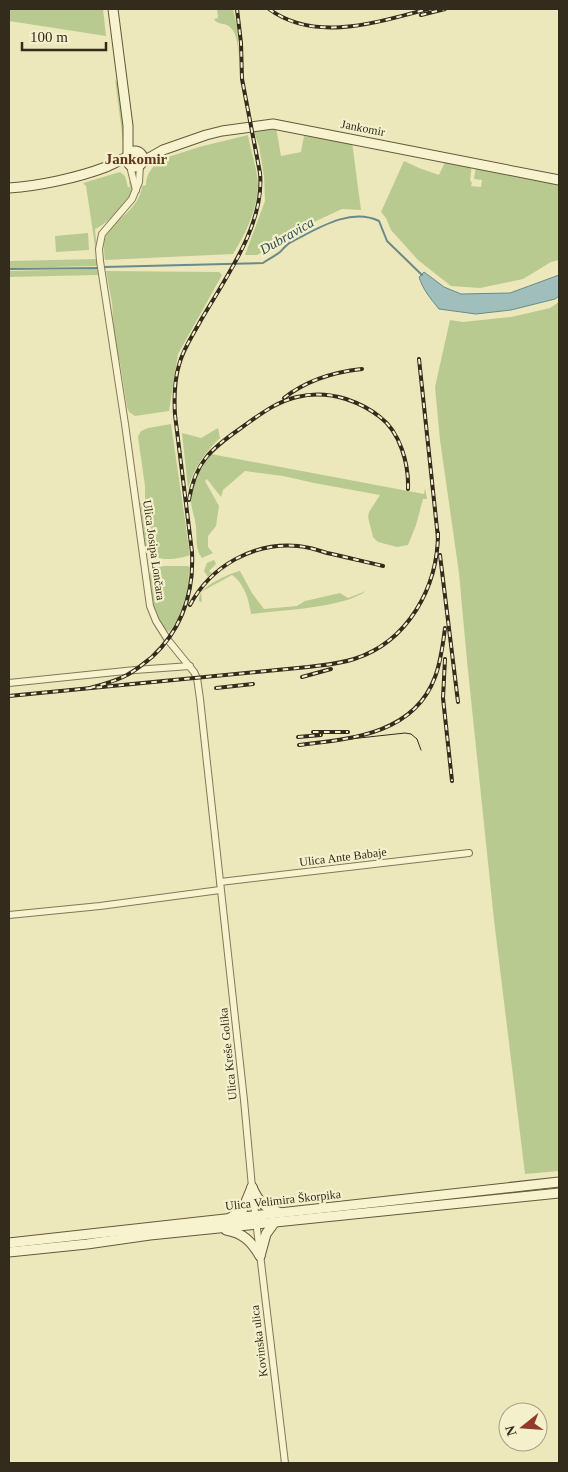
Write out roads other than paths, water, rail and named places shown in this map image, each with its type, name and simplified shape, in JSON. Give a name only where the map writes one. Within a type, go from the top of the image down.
[{"type":"main road","points":[[113,9],[128,130],[134,142],[134,159]]},
{"type":"main road","name":"Jankomir","points":[[9,188],[34,186],[107,167],[222,131],[273,124],[559,180]]},
{"type":"main road","name":"Ulica Velimira Škorpika","points":[[9,1252],[216,1228],[282,1213],[559,1182]]},
{"type":"main road","points":[[252,1187],[261,1204],[282,1213]]},
{"type":"main road","points":[[227,1220],[243,1209],[252,1187]]},
{"type":"main road","name":"Ulica Velimira Škorpika","points":[[9,1243],[227,1220],[256,1220],[274,1223],[559,1194]]},
{"type":"main road","points":[[260,1256],[266,1234],[274,1223]]},
{"type":"main road","points":[[216,1228],[245,1237],[260,1256]]},
{"type":"street","name":"Ulica Josipa Lončara","points":[[134,159],[136,190],[130,202],[102,234],[99,249],[100,261],[150,606],[156,621],[168,640],[190,666]]},
{"type":"street","points":[[9,683],[190,666]]},
{"type":"street","name":"Ulica Kreše Golika","points":[[190,666],[197,678],[200,699],[256,1220]]},
{"type":"street","name":"Ulica Ante Babaje","points":[[220,882],[469,854]]},
{"type":"street","points":[[9,915],[100,906],[220,890]]},
{"type":"street","name":"Kovinska ulica","points":[[256,1220],[285,1463]]},
{"type":"water","points":[[424,272],[444,287],[461,294],[510,293],[559,275],[559,296],[555,299],[511,310],[476,314],[439,309],[421,282],[419,277]]},
{"type":"waterway","name":"Dubravica","points":[[104,267],[263,263],[290,243],[334,221],[345,218],[368,217],[379,221],[387,241],[422,275]]},
{"type":"waterway","name":"Dubravica","points":[[9,269],[99,268]]},
{"type":"tram line","points":[[341,740],[405,733],[411,734],[417,739],[421,750]]},
{"type":"railway","points":[[90,688],[127,675],[152,657],[171,634],[178,622],[188,595],[191,581],[192,552],[175,415],[176,378],[186,348],[242,250],[250,231],[260,192],[260,173],[242,79],[241,43],[237,9]]},
{"type":"railway","points":[[269,9],[287,19],[306,25],[326,27],[368,24],[428,9]]},
{"type":"railway","points":[[421,15],[445,9]]},
{"type":"railway","points":[[419,359],[438,538]]},
{"type":"railway","points":[[284,398],[302,386],[321,378],[341,372],[362,369]]},
{"type":"railway","points":[[189,500],[195,476],[200,466],[221,443],[274,406],[289,399],[315,395],[334,396],[355,402],[372,411],[387,423],[402,449],[407,469],[408,489]]},
{"type":"railway","points":[[9,696],[308,667],[354,659],[373,651],[390,640],[416,610],[426,592],[432,573],[437,553],[438,533]]},
{"type":"railway","points":[[190,605],[209,579],[222,568],[235,559],[265,548],[302,546],[383,566]]},
{"type":"railway","points":[[440,555],[458,702]]},
{"type":"railway","points":[[299,745],[339,740],[379,730],[396,722],[412,711],[425,696],[435,677],[445,628]]},
{"type":"railway","points":[[445,659],[443,698],[452,781]]},
{"type":"railway","points":[[302,677],[331,669]]},
{"type":"railway","points":[[216,688],[253,684]]},
{"type":"railway","points":[[313,732],[348,732]]},
{"type":"railway","points":[[298,737],[321,735]]},
{"type":"district","name":"Jankomir","points":[[136,159]]}]
